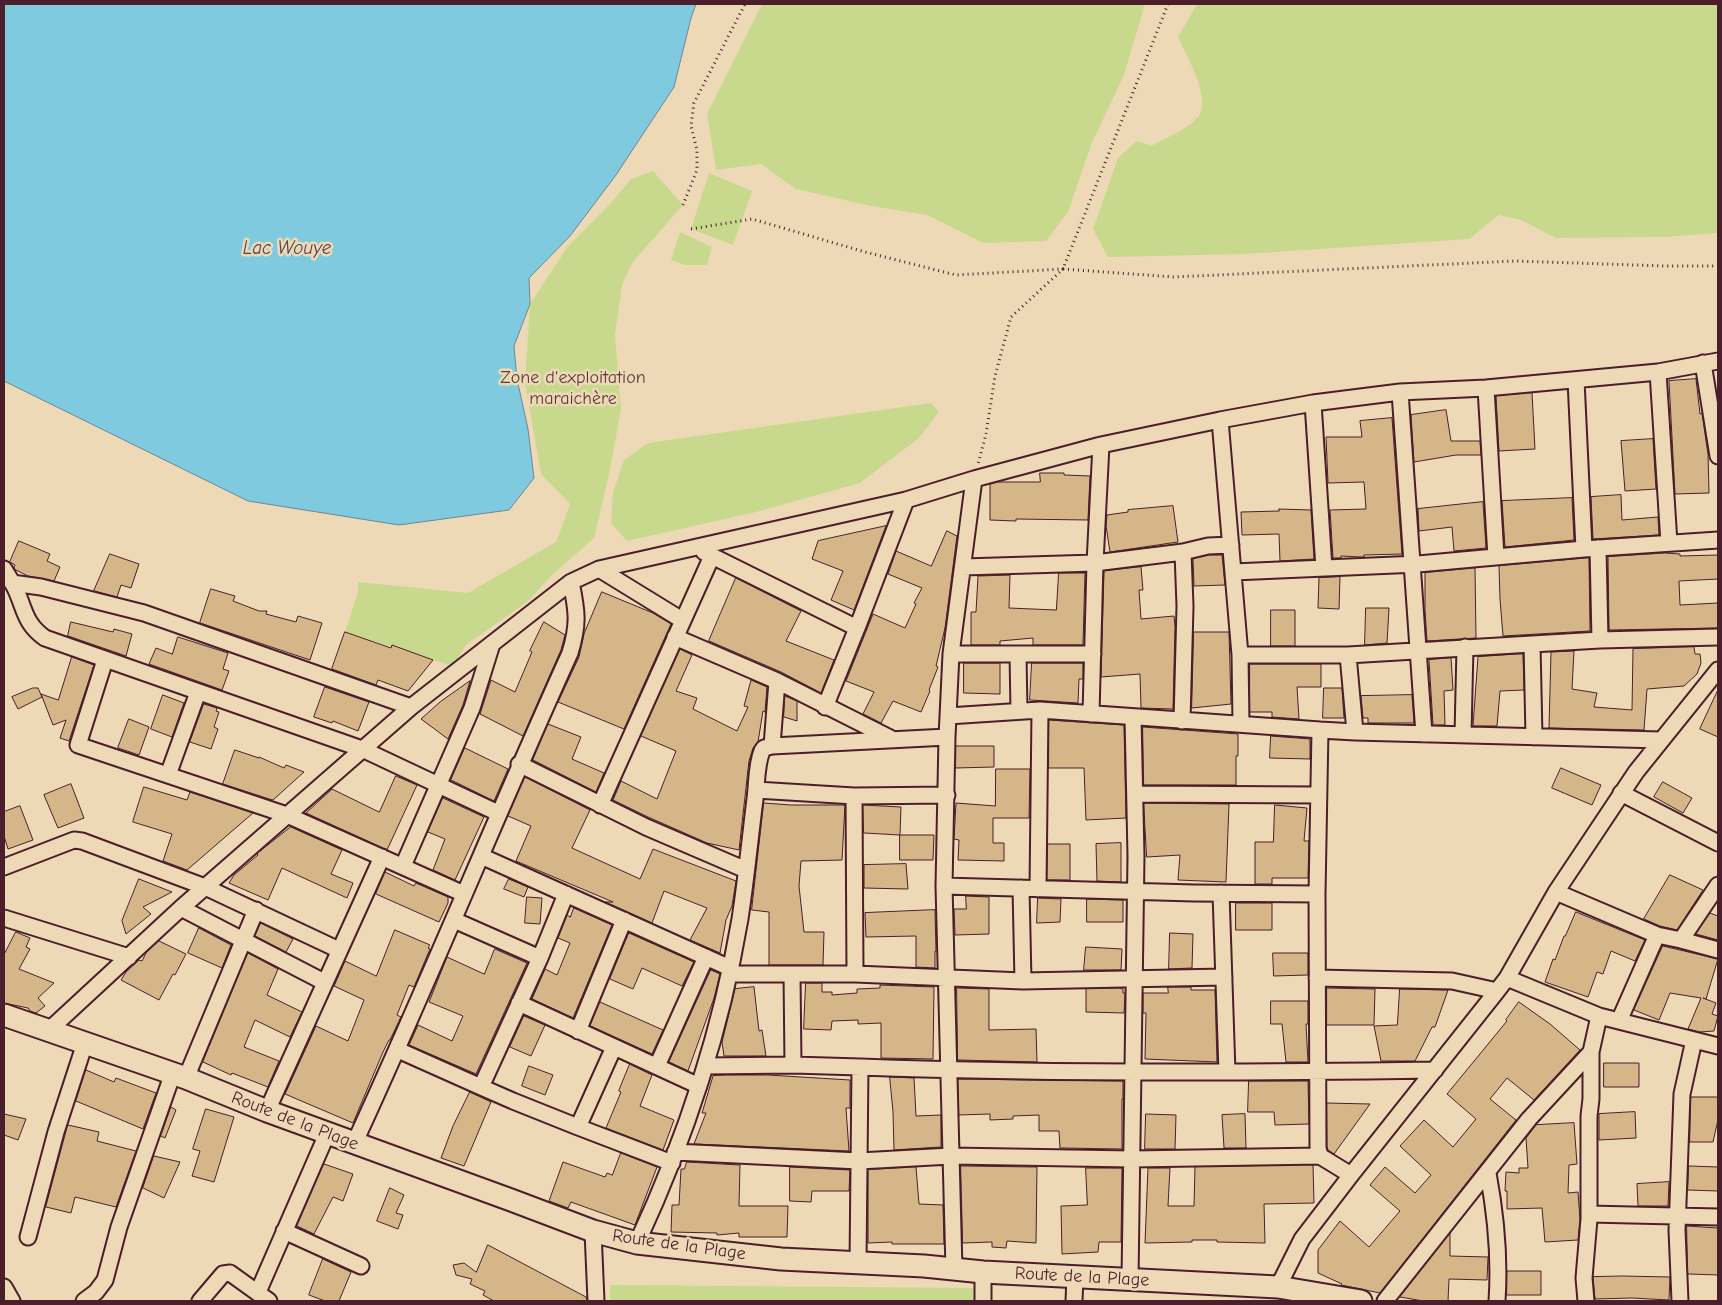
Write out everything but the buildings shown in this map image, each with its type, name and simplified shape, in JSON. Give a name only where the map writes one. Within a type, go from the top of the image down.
[{"type":"main road","name":"Route de la Plage","points":[[4,1015],[180,1076],[327,1134],[593,1231],[637,1243],[780,1259],[924,1266],[983,1272],[1074,1277],[1278,1286],[1360,1301]]},
{"type":"street","points":[[48,1031],[181,908],[411,707],[571,582],[599,569],[906,500],[974,479],[1101,445],[1220,420],[1313,403],[1400,392],[1486,388],[1576,380],[1658,372],[1718,361]]},
{"type":"street","points":[[1703,363],[1718,456]]},
{"type":"street","points":[[1658,372],[1669,543]]},
{"type":"street","points":[[1576,380],[1600,640]]},
{"type":"street","points":[[1486,388],[1496,557]]},
{"type":"street","points":[[1400,392],[1424,734]]},
{"type":"street","points":[[1313,403],[1324,568]]},
{"type":"street","points":[[1220,420],[1240,655],[1241,724]]},
{"type":"street","points":[[1091,714],[1095,563],[1101,445]]},
{"type":"street","points":[[954,1269],[944,886],[947,737],[951,654],[974,479]]},
{"type":"street","points":[[825,707],[906,500]]},
{"type":"street","points":[[1233,572],[1412,564],[1718,540]]},
{"type":"street","points":[[963,567],[1095,563],[1183,552],[1208,546],[1231,545]]},
{"type":"street","points":[[694,547],[857,628]]},
{"type":"street","points":[[1182,720],[1185,606],[1183,552]]},
{"type":"street","points":[[600,804],[712,556]]},
{"type":"street","points":[[4,569],[33,629],[53,642],[362,749],[498,813]]},
{"type":"street","points":[[599,569],[682,620]]},
{"type":"street","points":[[354,1144],[398,1050],[519,764],[570,653],[575,637],[577,612],[571,582]]},
{"type":"street","points":[[12,583],[41,587],[144,613],[411,707]]},
{"type":"street","points":[[675,637],[777,681],[825,707],[894,740]]},
{"type":"street","points":[[1240,655],[1348,654],[1600,640],[1718,637]]},
{"type":"street","points":[[404,866],[472,708],[492,644]]},
{"type":"street","points":[[1532,644],[1534,737]]},
{"type":"street","points":[[1463,735],[1465,647]]},
{"type":"street","points":[[951,654],[1093,654]]},
{"type":"street","points":[[1018,654],[1019,711]]},
{"type":"street","points":[[1348,654],[1355,732]]},
{"type":"street","points":[[105,660],[78,745],[287,815],[464,894]]},
{"type":"street","points":[[1278,1286],[1302,1239],[1507,978],[1556,892],[1636,772],[1661,740],[1716,678]]},
{"type":"street","points":[[772,746],[777,681]]},
{"type":"street","points":[[168,775],[198,692]]},
{"type":"street","points":[[948,716],[1040,710],[1355,732],[1661,740]]},
{"type":"street","points":[[1038,889],[1040,710]]},
{"type":"street","points":[[1130,1280],[1135,980],[1133,717]]},
{"type":"street","points":[[1320,730],[1317,894],[1318,1148],[1320,1156]]},
{"type":"street","points":[[637,1243],[658,1199],[699,1086],[730,971],[740,919],[762,750],[772,746],[947,737]]},
{"type":"street","points":[[519,764],[646,827],[746,870]]},
{"type":"street","points":[[756,790],[854,796],[947,795]]},
{"type":"street","points":[[1134,794],[1318,795]]},
{"type":"street","points":[[1621,794],[1718,843]]},
{"type":"street","points":[[854,796],[856,974]]},
{"type":"street","points":[[4,867],[74,840],[206,887],[339,950]]},
{"type":"street","points":[[481,856],[706,957],[730,971],[1023,981],[1224,977]]},
{"type":"street","points":[[267,1111],[382,857]]},
{"type":"street","points":[[1681,940],[1718,885]]},
{"type":"street","points":[[944,886],[1221,894],[1317,894]]},
{"type":"street","points":[[1021,888],[1023,981]]},
{"type":"street","points":[[1556,892],[1657,934],[1718,950]]},
{"type":"street","points":[[481,1087],[540,958],[566,894]]},
{"type":"street","points":[[1221,894],[1227,1072]]},
{"type":"street","points":[[181,908],[324,982]]},
{"type":"street","points":[[84,1301],[96,1292],[105,1280],[119,1227],[180,1076],[256,910]]},
{"type":"street","points":[[4,918],[129,957]]},
{"type":"street","points":[[454,920],[540,958]]},
{"type":"street","points":[[578,1031],[624,920]]},
{"type":"street","points":[[1619,1022],[1657,934]]},
{"type":"street","points":[[657,1066],[706,957]]},
{"type":"street","points":[[792,974],[793,1065]]},
{"type":"street","points":[[1317,978],[1452,981],[1497,992]]},
{"type":"street","points":[[1507,978],[1599,1016],[1718,1046]]},
{"type":"street","points":[[519,1003],[699,1086]]},
{"type":"street","points":[[1586,1301],[1584,1278],[1589,1214],[1591,1052],[1599,1016]]},
{"type":"street","points":[[1680,1301],[1677,1215],[1682,1094],[1694,1040]]},
{"type":"street","points":[[28,1237],[56,1132],[85,1043]]},
{"type":"street","points":[[578,1126],[614,1047]]},
{"type":"street","points":[[398,1050],[513,1101],[578,1126],[673,1158],[859,1161],[951,1156],[1132,1159],[1320,1156],[1351,1175]]},
{"type":"street","points":[[1385,1301],[1529,1119],[1591,1052]]},
{"type":"street","points":[[705,1066],[793,1065],[949,1071],[1318,1072],[1435,1070]]},
{"type":"street","points":[[858,1263],[860,1067]]},
{"type":"street","points":[[200,1301],[224,1274],[230,1273],[263,1297],[284,1231],[327,1134]]},
{"type":"street","points":[[1488,1173],[1496,1213],[1498,1240],[1497,1301]]},
{"type":"street","points":[[1589,1214],[1718,1217]]},
{"type":"street","points":[[284,1231],[361,1266]]},
{"type":"street","points":[[593,1231],[596,1301]]},
{"type":"street","points":[[983,1272],[983,1301]]},
{"type":"street","points":[[1074,1277],[1074,1301]]},
{"type":"street","points":[[4,1288],[12,1301]]},
{"type":"path","points":[[683,205],[697,170],[697,150],[691,126],[694,103],[745,4]]},
{"type":"path","points":[[974,479],[986,434],[995,376],[1011,316],[1063,269],[1168,4]]},
{"type":"path","points":[[691,228],[752,219],[864,252],[956,275],[1063,269],[1174,277],[1515,261],[1718,266]]},
{"type":"green space","points":[[762,4],[1145,4],[1124,75],[1091,145],[1068,212],[1046,241],[983,243],[927,215],[871,206],[796,189],[761,164],[716,170],[707,114]]},
{"type":"green space","points":[[1197,4],[1718,4],[1718,233],[1666,237],[1556,238],[1521,220],[1499,215],[1469,239],[1245,254],[1108,257],[1093,229],[1118,158],[1137,141],[1151,146],[1185,128],[1200,114],[1202,97],[1200,86],[1178,37]]},
{"type":"green space","name":"Zone d'exploitation maraichère","points":[[653,171],[683,205],[632,263],[622,285],[615,335],[621,409],[609,475],[594,538],[552,575],[527,602],[466,645],[453,666],[345,632],[358,592],[358,582],[468,593],[556,542],[570,504],[541,474],[525,382],[530,304],[568,246],[610,204],[631,179]]},
{"type":"green space","points":[[709,173],[752,191],[733,245],[691,229]]},
{"type":"green space","points":[[680,232],[712,247],[707,265],[685,265],[671,260]]},
{"type":"green space","points":[[931,403],[939,412],[919,438],[860,483],[756,512],[627,541],[611,523],[613,492],[624,460],[648,443]]},
{"type":"green space","points":[[610,1285],[973,1288],[974,1301],[610,1301]]},
{"type":"water","name":"Lac Wouye","points":[[4,4],[696,4],[674,87],[616,175],[570,236],[529,278],[530,304],[514,346],[517,379],[528,429],[534,478],[509,510],[399,525],[248,501],[4,381]]}]
